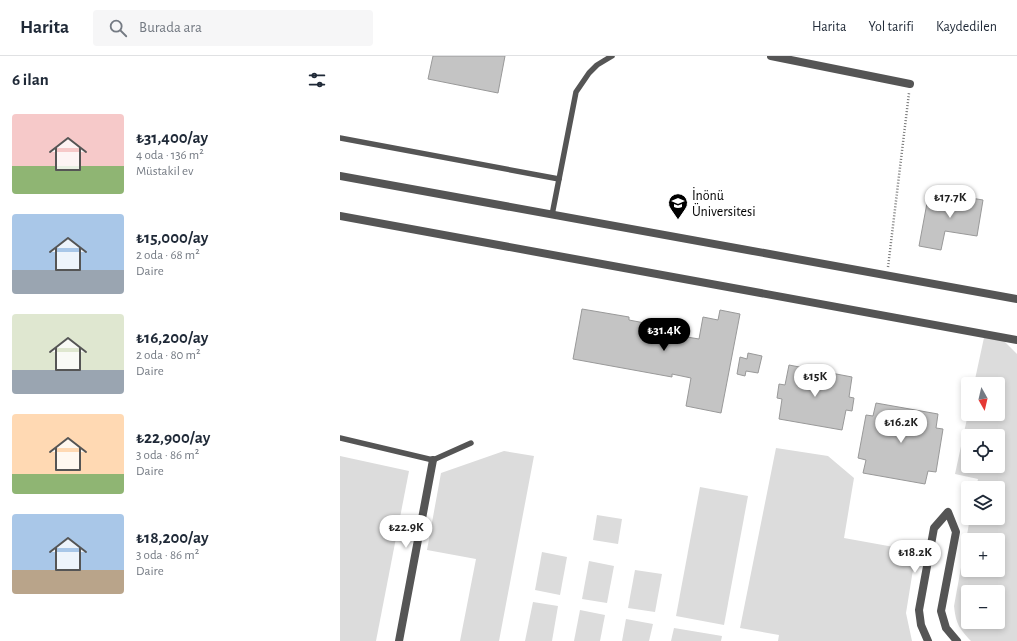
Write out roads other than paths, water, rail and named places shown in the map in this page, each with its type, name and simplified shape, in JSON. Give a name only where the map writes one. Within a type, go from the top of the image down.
[{"type":"street","points":[[776,56],[910,84]]},
{"type":"street","points":[[340,176],[1017,299]]},
{"type":"street","points":[[340,216],[1017,340]]},
{"type":"street","points":[[399,641],[433,460]]},
{"type":"street","points":[[928,641],[921,625],[919,610],[934,528],[948,512],[956,532],[941,611],[946,628],[957,641]]},
{"type":"lane","points":[[552,215],[576,92],[589,73],[597,65],[612,56]]},
{"type":"lane","points":[[340,138],[559,179]]},
{"type":"lane","points":[[340,438],[433,460],[471,443]]},
{"type":"place","name":"İnönü Üniversitesi","points":[[678,220]]}]
